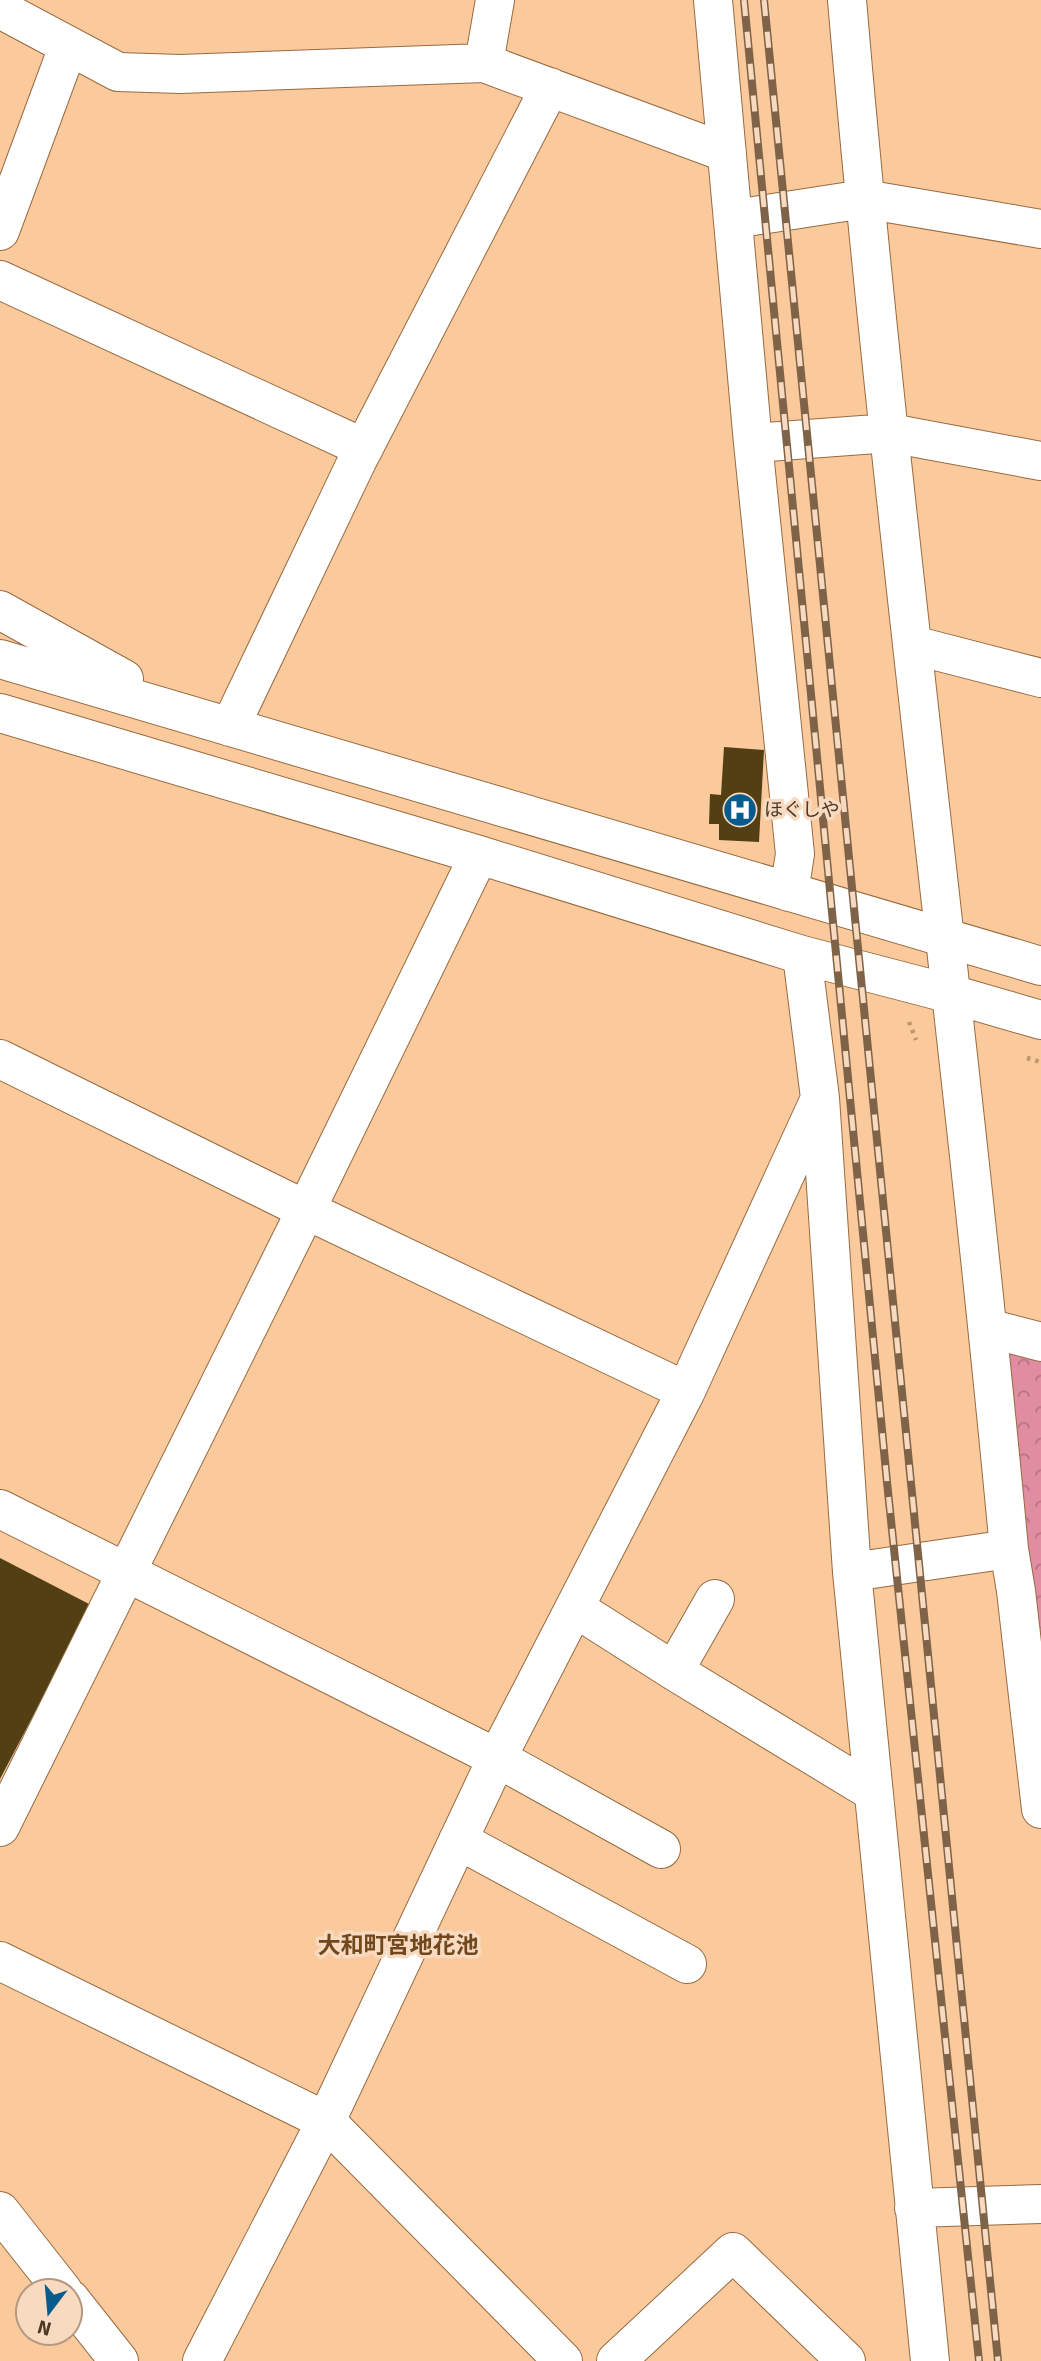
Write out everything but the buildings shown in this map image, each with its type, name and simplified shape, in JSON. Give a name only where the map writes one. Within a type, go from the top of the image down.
[{"type":"street","points":[[484,63],[495,0]]},
{"type":"street","points":[[713,0],[753,443],[795,854],[789,892]]},
{"type":"street","points":[[847,0],[864,199],[988,1328],[1009,1549],[1041,1809]]},
{"type":"street","points":[[0,9],[118,72],[180,74],[484,63],[727,153]]},
{"type":"street","points":[[0,231],[68,47]]},
{"type":"street","points":[[230,727],[364,448],[550,87]]},
{"type":"street","points":[[733,219],[864,199],[1041,229]]},
{"type":"street","points":[[0,281],[364,448]]},
{"type":"street","points":[[753,443],[890,433],[1041,461]]},
{"type":"street","points":[[0,610],[184,712]]},
{"type":"street","points":[[913,645],[1041,677]]},
{"type":"street","points":[[0,659],[1041,966]]},
{"type":"street","points":[[0,713],[479,855],[802,955],[951,993],[1041,1020]]},
{"type":"street","points":[[0,1827],[479,855]]},
{"type":"street","points":[[802,955],[820,1098],[852,1572],[914,2208],[923,2354]]},
{"type":"street","points":[[0,1059],[306,1210],[686,1391]]},
{"type":"street","points":[[202,2361],[326,2121],[496,1758],[686,1391],[820,1098]]},
{"type":"street","points":[[988,1328],[1041,1342]]},
{"type":"street","points":[[0,1509],[496,1758],[661,1849]]},
{"type":"street","points":[[852,1572],[1009,1549]]},
{"type":"street","points":[[674,1671],[715,1599]]},
{"type":"street","points":[[575,1608],[873,1792]]},
{"type":"street","points":[[458,1840],[687,1964]]},
{"type":"street","points":[[0,1961],[326,2121],[563,2361]]},
{"type":"street","points":[[914,2208],[1041,2204]]},
{"type":"street","points":[[0,2211],[52,2277]]},
{"type":"street","points":[[616,2361],[733,2252],[846,2361]]},
{"type":"street","points":[[84,2317],[119,2361]]},
{"type":"path","points":[[909,1020],[924,1060],[960,1069]]},
{"type":"path","points":[[1014,1054],[1041,1062]]},
{"type":"green space","points":[[999,1339],[1041,1351],[1041,1717]]},
{"type":"railway","points":[[744,0],[887,1482],[979,2361]]},
{"type":"railway","points":[[764,0],[998,2361]]},
{"type":"place","name":"ほぐしや","points":[[740,810]]},
{"type":"district","name":"大和町宮地花池","points":[[398,1945]]}]
